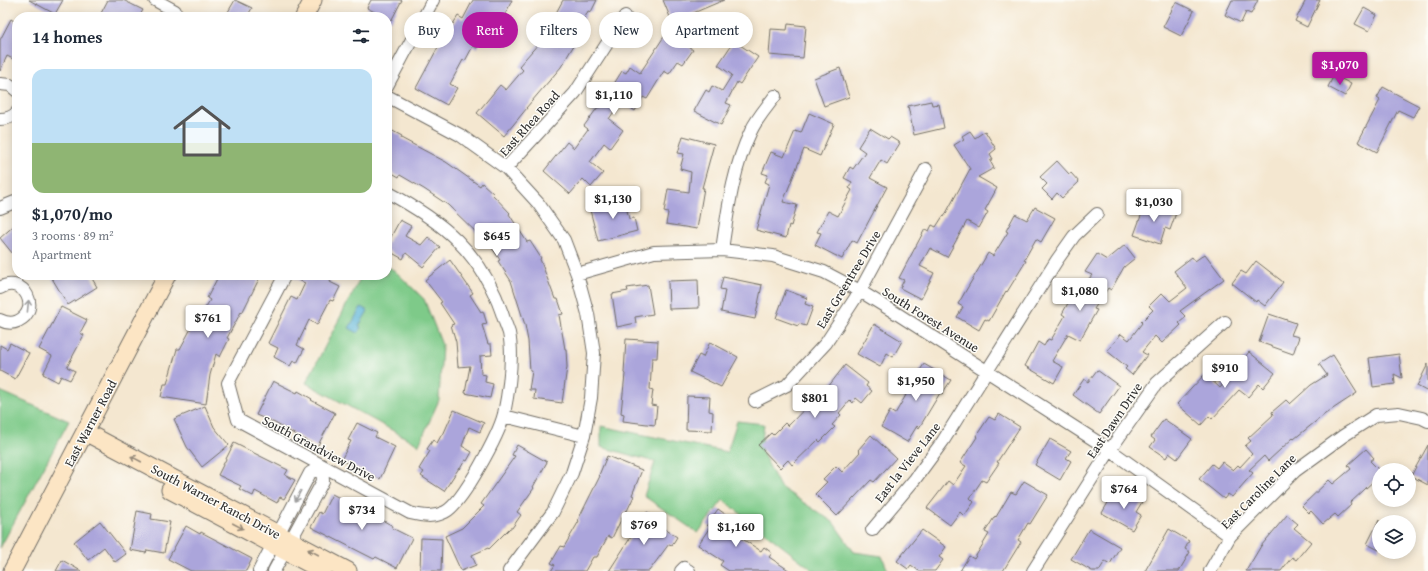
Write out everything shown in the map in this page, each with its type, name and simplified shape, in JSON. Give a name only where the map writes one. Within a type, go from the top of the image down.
[{"type":"main road","points":[[307,12],[313,0]]},
{"type":"main road","name":"East Warner Road","points":[[12,571],[164,280]]},
{"type":"main road","name":"South Warner Ranch Drive","points":[[82,437],[282,542],[348,571]]},
{"type":"main road","name":"South Warner Ranch Drive","points":[[282,542],[323,571]]},
{"type":"street","points":[[155,0],[171,12]]},
{"type":"street","points":[[392,77],[433,0]]},
{"type":"street","name":"East Rhea Road","points":[[506,168],[575,93],[604,48]]},
{"type":"street","points":[[0,84],[10,84],[12,86]]},
{"type":"street","points":[[722,250],[727,214],[740,156],[751,129],[775,96]]},
{"type":"street","points":[[392,99],[460,134],[506,168],[538,203],[564,240],[577,274],[588,314],[594,353],[591,398],[584,436],[572,473],[552,512],[509,571]]},
{"type":"street","points":[[0,119],[12,117]]},
{"type":"street","name":"East Greentree Drive","points":[[755,401],[787,385],[826,343],[860,291],[926,169]]},
{"type":"street","points":[[392,195],[413,206],[443,226],[471,254],[489,281],[509,333],[512,367],[504,416],[584,436]]},
{"type":"street","points":[[0,208],[12,204]]},
{"type":"street","name":"East la Vieve Lane","points":[[872,530],[915,479],[943,441],[1057,260],[1074,236],[1097,214]]},
{"type":"street","name":"South Forest Avenue","points":[[577,274],[654,252],[722,250],[773,256],[824,272],[860,291],[1110,450],[1230,536]]},
{"type":"street","name":"South Grandview Drive","points":[[282,280],[228,382],[238,420],[410,513],[429,517],[446,512],[459,499],[473,479],[504,416]]},
{"type":"street","points":[[0,288],[12,284],[22,288],[28,296],[29,306],[26,316],[15,323],[8,323],[0,320]]},
{"type":"street","name":"East Dawn Drive","points":[[1033,571],[1110,450],[1157,383],[1225,322]]},
{"type":"street","name":"East Caroline Lane","points":[[1210,571],[1230,536],[1295,471],[1342,436],[1376,415],[1399,413],[1422,418],[1428,421]]},
{"type":"street","points":[[259,571],[282,542],[323,481],[322,466]]},
{"type":"street","points":[[274,571],[282,542]]},
{"type":"green space","points":[[392,269],[424,299],[442,345],[439,400],[419,445],[306,383],[359,280],[392,280]]},
{"type":"green space","points":[[0,391],[69,421],[0,548]]},
{"type":"green space","points":[[737,421],[764,424],[761,450],[780,487],[833,522],[854,552],[882,556],[888,571],[814,571],[723,500],[698,533],[644,496],[655,462],[601,447],[601,426],[727,452]]},
{"type":"water","points":[[361,307],[368,311],[359,326],[361,327],[358,333],[349,328]]},
{"type":"building","points":[[29,0],[63,0],[56,12],[51,12]]},
{"type":"building","points":[[108,0],[123,0],[143,10],[142,12],[102,12]]},
{"type":"building","points":[[235,0],[252,8],[250,12],[228,12]]},
{"type":"building","points":[[371,0],[402,0],[392,19],[392,12],[375,12],[367,8]]},
{"type":"building","points":[[473,0],[512,0],[506,12],[467,12]]},
{"type":"building","points":[[563,0],[597,0],[591,12],[556,12]]},
{"type":"building","points":[[663,0],[724,0],[696,12],[668,12]]},
{"type":"building","points":[[1232,0],[1258,0],[1251,14],[1246,12],[1241,23],[1225,15]]},
{"type":"building","points":[[1306,0],[1320,0],[1307,27],[1295,21]]},
{"type":"building","points":[[1176,2],[1194,11],[1181,36],[1163,27]]},
{"type":"building","points":[[1364,8],[1377,15],[1369,31],[1355,24]]},
{"type":"building","points":[[458,16],[462,18],[462,48],[472,48],[465,61],[463,60],[450,84],[457,88],[447,105],[416,88],[438,48],[454,48],[454,22]]},
{"type":"building","points":[[11,19],[12,58],[7,56],[0,71],[0,40]]},
{"type":"building","points":[[788,24],[806,26],[803,58],[769,55],[771,29],[787,30]]},
{"type":"building","points":[[661,41],[661,48],[690,48],[693,50],[683,64],[678,61],[669,74],[664,71],[647,99],[643,97],[635,111],[621,101],[609,119],[623,130],[610,148],[604,143],[590,162],[603,173],[591,187],[583,179],[570,194],[544,171],[567,142],[574,148],[588,129],[584,126],[598,107],[599,108],[622,71],[626,73],[630,66],[640,73]]},
{"type":"building","points":[[535,48],[572,48],[561,67],[504,136],[477,113],[500,85],[506,90],[523,70],[519,66]]},
{"type":"building","points":[[729,48],[744,48],[758,57],[740,84],[737,82],[726,103],[731,105],[721,125],[694,111],[706,90],[709,92],[712,86],[722,91],[732,75],[718,65]]},
{"type":"building","points":[[840,68],[849,97],[824,106],[814,78]]},
{"type":"building","points":[[1334,75],[1351,84],[1345,96],[1328,87]]},
{"type":"building","points":[[1383,87],[1419,106],[1413,117],[1398,110],[1377,152],[1358,142],[1380,100],[1377,98]]},
{"type":"building","points":[[931,101],[932,105],[939,104],[944,128],[914,135],[908,106]]},
{"type":"building","points":[[809,113],[834,124],[820,156],[804,149],[783,202],[797,205],[791,226],[789,225],[786,238],[756,230],[769,184],[765,182],[768,175],[762,173],[771,152],[784,157],[795,131],[801,133]]},
{"type":"building","points":[[870,128],[888,139],[890,137],[900,143],[887,164],[881,160],[870,178],[887,187],[857,243],[852,240],[842,259],[815,245],[821,233],[817,232],[828,211],[838,216],[852,190],[849,188],[852,182],[844,178],[850,167],[853,169],[865,152],[858,147]]},
{"type":"building","points":[[392,131],[402,136],[401,138],[446,162],[480,186],[482,183],[494,194],[493,195],[510,213],[509,214],[527,242],[530,241],[541,258],[540,259],[555,299],[558,299],[563,314],[559,315],[566,349],[567,367],[562,403],[534,399],[535,390],[529,390],[532,371],[530,371],[528,341],[525,325],[511,281],[498,261],[500,260],[485,237],[483,239],[448,205],[400,175],[399,177],[392,173]]},
{"type":"building","points":[[970,131],[975,138],[985,131],[996,149],[990,154],[993,159],[990,161],[994,168],[978,177],[997,188],[985,210],[988,212],[979,228],[967,221],[947,257],[930,248],[920,266],[934,273],[921,299],[900,288],[904,280],[899,278],[925,229],[929,231],[932,225],[936,227],[943,216],[944,217],[970,169],[954,145],[964,139],[962,136]]},
{"type":"building","points":[[683,136],[714,144],[702,188],[704,188],[697,229],[666,224],[668,213],[664,212],[668,189],[689,192],[691,172],[680,169],[684,154],[678,153]]},
{"type":"building","points":[[1057,161],[1079,182],[1062,198],[1057,193],[1052,199],[1042,189],[1047,184],[1040,177]]},
{"type":"building","points":[[624,197],[629,219],[634,218],[637,231],[598,241],[590,210],[603,207],[601,203]]},
{"type":"building","points":[[1146,202],[1176,213],[1170,230],[1165,228],[1160,244],[1134,235]]},
{"type":"building","points":[[1035,207],[1055,218],[1041,242],[1036,239],[1024,260],[1026,261],[1007,292],[1006,291],[989,321],[985,319],[979,330],[957,317],[963,307],[958,304],[988,253],[993,256],[1008,232],[1006,231],[1015,214],[1027,220]]},
{"type":"building","points":[[400,220],[411,226],[405,236],[421,245],[428,237],[440,247],[423,267],[406,253],[403,259],[392,253],[392,235]]},
{"type":"building","points":[[12,227],[12,253],[0,238]]},
{"type":"building","points":[[1125,245],[1135,258],[1124,267],[1111,290],[1108,288],[1094,309],[1097,310],[1080,340],[1068,334],[1052,361],[1063,367],[1054,383],[1025,366],[1038,342],[1044,346],[1048,339],[1051,340],[1065,316],[1062,314],[1072,296],[1079,300],[1089,284],[1086,283],[1092,275],[1085,272],[1097,254],[1107,260]]},
{"type":"building","points":[[1205,254],[1224,279],[1180,311],[1186,317],[1179,323],[1181,325],[1162,343],[1155,336],[1142,352],[1147,355],[1132,375],[1125,369],[1127,367],[1107,351],[1121,334],[1129,340],[1142,323],[1141,322],[1153,310],[1149,306],[1162,293],[1170,301],[1187,288],[1174,271],[1192,257],[1195,261]]},
{"type":"building","points":[[450,260],[473,293],[470,295],[481,312],[483,311],[487,324],[482,325],[488,344],[491,344],[492,355],[480,356],[481,374],[486,375],[485,382],[493,384],[490,398],[465,393],[470,366],[458,367],[456,342],[451,325],[454,324],[440,303],[442,302],[425,280]]},
{"type":"building","points":[[1256,261],[1283,282],[1265,306],[1257,300],[1256,302],[1232,283],[1241,271],[1246,274]]},
{"type":"building","points":[[723,277],[762,285],[755,319],[721,312],[725,290],[720,289]]},
{"type":"building","points":[[53,280],[93,280],[97,287],[68,305]]},
{"type":"building","points":[[216,280],[258,280],[242,313],[241,312],[227,338],[229,339],[220,357],[216,354],[210,375],[206,404],[161,397],[164,384],[167,384],[177,349],[180,349],[195,321],[197,322],[210,300],[207,298]]},
{"type":"building","points":[[298,280],[331,280],[330,282],[340,287],[333,301],[330,300],[317,325],[309,320],[297,345],[304,349],[297,363],[293,361],[290,366],[274,357],[278,348],[268,343],[291,297],[297,300],[305,283]]},
{"type":"building","points":[[698,280],[699,308],[669,309],[668,281]]},
{"type":"building","points":[[648,285],[653,314],[635,317],[636,323],[617,327],[612,294],[628,291],[627,288]]},
{"type":"building","points":[[786,290],[807,298],[805,304],[813,307],[806,326],[799,324],[798,326],[776,318]]},
{"type":"building","points":[[61,307],[87,320],[80,333],[84,335],[67,367],[75,371],[70,380],[61,376],[58,382],[43,374],[52,356],[39,349]]},
{"type":"building","points":[[1269,314],[1296,323],[1291,335],[1299,337],[1293,354],[1259,342]]},
{"type":"building","points":[[874,324],[902,341],[893,357],[887,353],[880,367],[857,354]]},
{"type":"building","points":[[626,339],[658,341],[657,358],[652,358],[650,389],[653,390],[651,405],[657,406],[655,425],[623,421],[624,414],[621,413],[625,374]]},
{"type":"building","points":[[710,342],[738,357],[721,387],[690,372],[699,355],[703,357]]},
{"type":"building","points":[[10,343],[29,353],[15,379],[0,371],[0,345],[7,349]]},
{"type":"building","points":[[1249,352],[1275,373],[1263,388],[1259,384],[1248,397],[1239,390],[1212,419],[1209,416],[1201,425],[1177,404],[1205,374],[1220,388]]},
{"type":"building","points":[[1399,354],[1402,378],[1394,374],[1395,384],[1373,387],[1369,358]]},
{"type":"building","points":[[1333,355],[1357,393],[1325,414],[1294,439],[1293,438],[1268,461],[1264,456],[1249,470],[1253,473],[1232,497],[1228,494],[1224,499],[1199,479],[1212,464],[1217,468],[1222,462],[1233,470],[1238,465],[1240,467],[1252,454],[1245,446],[1251,441],[1248,438],[1273,415],[1272,412],[1286,400],[1290,404],[1311,385],[1327,375],[1319,364]]},
{"type":"building","points":[[924,364],[951,380],[942,394],[940,393],[919,428],[917,426],[907,442],[881,427],[890,411],[895,414],[906,395],[902,392],[913,373],[917,375]]},
{"type":"building","points":[[1428,364],[1428,392],[1417,386]]},
{"type":"building","points":[[845,365],[868,383],[866,386],[872,391],[862,403],[856,398],[853,403],[850,400],[839,413],[841,415],[832,425],[835,427],[820,442],[818,440],[792,465],[788,460],[780,468],[758,445],[771,433],[773,435],[785,423],[788,426],[819,394],[821,396]]},
{"type":"building","points":[[1097,370],[1119,386],[1099,414],[1073,395],[1084,379],[1088,382]]},
{"type":"building","points":[[273,381],[297,393],[298,391],[335,413],[317,447],[275,423],[256,415]]},
{"type":"building","points":[[687,396],[710,397],[709,411],[713,412],[712,431],[686,430]]},
{"type":"building","points":[[205,406],[214,427],[229,445],[202,467],[187,447],[174,419]]},
{"type":"building","points":[[454,410],[484,423],[480,432],[469,427],[462,446],[472,452],[467,461],[465,460],[460,469],[459,468],[444,491],[421,476],[424,472],[419,469],[430,451],[427,449],[433,440],[437,443],[442,434],[443,435]]},
{"type":"building","points":[[999,414],[1020,427],[986,482],[982,480],[970,498],[974,502],[964,516],[960,512],[950,525],[927,508],[948,481],[953,485],[966,466],[960,463],[977,437],[976,436],[989,417],[995,420]]},
{"type":"building","points":[[1164,419],[1192,439],[1177,459],[1169,453],[1166,458],[1150,447],[1155,440],[1151,437]]},
{"type":"building","points":[[357,423],[377,433],[375,437],[395,447],[380,479],[341,460],[351,441],[348,440]]},
{"type":"building","points":[[871,435],[896,458],[874,482],[871,480],[837,516],[815,494],[827,482],[823,479],[836,466],[842,472],[860,452],[858,450]]},
{"type":"building","points":[[1050,439],[1071,451],[1066,458],[1071,461],[1060,480],[1035,465]]},
{"type":"building","points":[[234,443],[288,470],[285,475],[295,480],[284,499],[280,497],[277,503],[255,491],[253,496],[239,489],[241,486],[218,475]]},
{"type":"building","points":[[517,445],[547,462],[533,487],[534,488],[517,512],[521,515],[512,528],[510,528],[489,549],[488,548],[472,555],[476,565],[461,571],[445,536],[462,528],[484,506],[481,504],[515,456],[512,455]]},
{"type":"building","points":[[1428,445],[1428,485],[1416,479],[1416,467]]},
{"type":"building","points":[[1366,449],[1374,458],[1370,461],[1372,463],[1372,483],[1350,503],[1351,505],[1338,517],[1335,514],[1323,524],[1311,511],[1309,513],[1302,506],[1329,480],[1333,484],[1351,469],[1348,465]]},
{"type":"building","points":[[607,456],[642,470],[632,495],[634,496],[627,511],[626,510],[612,538],[608,536],[597,557],[593,557],[585,571],[551,571],[555,565],[551,563],[561,546],[564,547],[579,521],[578,520],[600,476],[599,475]]},
{"type":"building","points":[[1024,481],[1048,495],[1030,524],[1028,523],[1018,540],[1021,542],[1003,571],[960,571],[969,556],[974,559],[989,534],[985,532],[995,516],[996,517],[1011,492],[1016,494]]},
{"type":"building","points":[[1123,491],[1142,502],[1136,512],[1141,515],[1132,530],[1102,513],[1113,494],[1119,497]]},
{"type":"building","points":[[332,494],[393,526],[392,528],[412,538],[397,568],[376,557],[374,559],[311,527],[319,512],[322,514]]},
{"type":"building","points":[[718,509],[732,519],[728,525],[732,527],[730,531],[761,551],[764,547],[772,553],[769,557],[790,571],[729,571],[720,565],[723,561],[698,545],[710,527],[707,525]]},
{"type":"building","points":[[137,511],[152,514],[151,519],[170,522],[164,553],[147,550],[146,553],[130,550]]},
{"type":"building","points":[[647,512],[663,522],[660,526],[677,537],[672,545],[669,544],[649,571],[609,571]]},
{"type":"building","points":[[1287,515],[1298,524],[1294,528],[1311,542],[1296,560],[1292,557],[1281,571],[1246,571],[1261,546]]},
{"type":"building","points":[[100,521],[126,554],[115,562],[104,547],[88,560],[74,542]]},
{"type":"building","points":[[186,526],[200,534],[201,532],[252,559],[246,571],[191,571],[168,559]]},
{"type":"building","points":[[1089,529],[1120,547],[1110,564],[1105,561],[1099,571],[1092,571],[1071,559]]},
{"type":"building","points":[[1169,529],[1189,541],[1185,549],[1190,552],[1179,571],[1145,571]]},
{"type":"building","points":[[922,530],[946,547],[939,557],[943,560],[935,571],[919,571],[911,565],[908,569],[897,561]]},
{"type":"building","points":[[1372,534],[1372,546],[1367,544]]},
{"type":"building","points":[[421,538],[442,539],[441,571],[420,571]]},
{"type":"building","points":[[62,560],[81,571],[56,571]]}]
